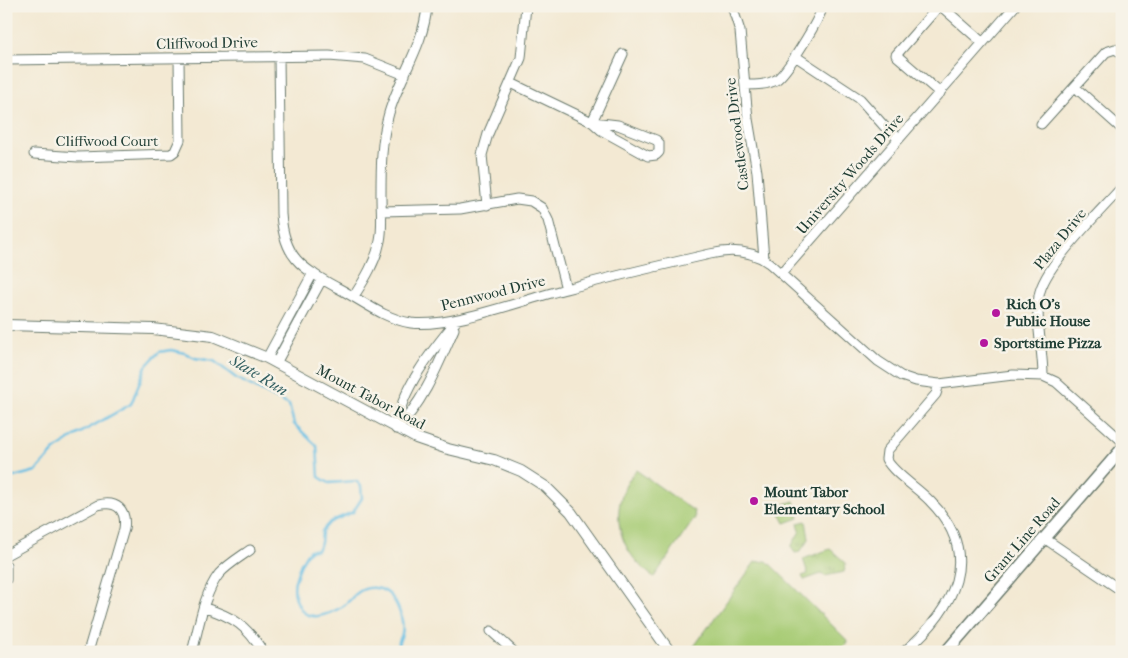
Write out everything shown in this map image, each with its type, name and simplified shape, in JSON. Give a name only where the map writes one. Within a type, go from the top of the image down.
[{"type":"main road","name":"Grant Line Road","points":[[946,652],[1122,449]]},
{"type":"street","points":[[354,296],[374,260],[381,236],[382,149],[389,113],[419,45],[427,6]]},
{"type":"street","points":[[487,205],[482,169],[483,148],[512,83],[523,51],[526,6]]},
{"type":"street","name":"Castlewood Drive","points":[[732,6],[740,31],[745,86],[757,172],[764,259]]},
{"type":"street","points":[[745,86],[763,85],[778,79],[795,56],[823,6]]},
{"type":"street","points":[[940,92],[896,56],[940,6],[982,43]]},
{"type":"street","name":"University Woods Drive","points":[[781,274],[1015,6]]},
{"type":"street","points":[[1041,124],[1106,52],[1115,49],[1122,53]]},
{"type":"street","points":[[592,122],[623,54]]},
{"type":"street","name":"Pennwood Drive","points":[[279,56],[282,232],[287,248],[296,260],[313,273],[385,314],[410,323],[422,324],[458,319],[566,289],[718,252],[744,252],[764,259],[878,361],[901,376],[916,381],[939,384]]},
{"type":"street","name":"Cliffwood Drive","points":[[6,60],[328,56],[365,60],[405,75]]},
{"type":"street","points":[[795,56],[860,99],[884,126],[899,139]]},
{"type":"street","name":"Cliffwood Court","points":[[34,154],[78,157],[171,154],[175,151],[180,140],[180,58]]},
{"type":"street","points":[[512,83],[592,122],[601,130],[648,156],[656,155],[659,152],[659,143],[656,140],[618,125],[592,122]]},
{"type":"street","points":[[1074,86],[1122,129]]},
{"type":"street","name":"Plaza Drive","points":[[1043,376],[1038,301],[1043,282],[1054,265],[1122,187]]},
{"type":"street","points":[[382,211],[452,210],[524,199],[542,208],[550,227],[566,289]]},
{"type":"street","points":[[271,361],[313,273]]},
{"type":"street","points":[[271,361],[322,278]]},
{"type":"street","points":[[396,429],[409,417],[441,357],[458,319]]},
{"type":"street","name":"Mount Tabor Road","points":[[6,325],[176,330],[213,336],[271,361],[396,429],[431,444],[509,465],[546,487],[580,523],[670,652]]},
{"type":"street","points":[[904,652],[918,639],[942,610],[951,597],[958,579],[958,546],[949,525],[936,507],[886,459],[887,451],[936,394],[939,384],[1013,375],[1043,376],[1056,382],[1122,440]]},
{"type":"street","points":[[6,555],[98,505],[111,503],[122,509],[124,529],[88,652]]},
{"type":"street","points":[[1044,538],[1122,591]]},
{"type":"street","points":[[192,652],[205,608],[220,573],[250,550]]},
{"type":"street","points":[[6,565],[6,580]]},
{"type":"street","points":[[205,608],[230,617],[242,624],[264,652]]},
{"type":"street","points":[[491,631],[514,652]]},
{"type":"green space","points":[[636,470],[694,511],[695,518],[654,577],[641,567],[631,555],[624,542],[620,528],[621,498]]},
{"type":"green space","points":[[794,501],[799,518],[785,523],[777,507]]},
{"type":"green space","points":[[806,521],[809,539],[800,552],[795,553],[791,547],[800,531],[798,523]]},
{"type":"green space","points":[[830,549],[846,563],[844,572],[825,576],[821,574],[804,580],[802,576],[808,574],[803,559]]},
{"type":"green space","points":[[767,561],[848,641],[841,652],[690,652],[755,562]]},
{"type":"waterway","name":"Slate Run","points":[[6,479],[36,471],[55,450],[75,436],[131,404],[146,366],[159,352],[171,350],[185,353],[195,358],[214,361],[236,378],[289,405],[294,424],[317,446],[319,477],[329,483],[356,481],[361,486],[362,498],[353,512],[330,522],[322,531],[321,543],[317,550],[310,550],[303,560],[294,584],[296,600],[299,606],[308,615],[325,615],[342,607],[360,591],[378,588],[390,595],[402,619],[403,629],[397,652]]},
{"type":"place","name":"Rich O's Public House","points":[[996,313]]},
{"type":"place","name":"Sportstime Pizza","points":[[984,343]]},
{"type":"place","name":"Mount Tabor Elementary School","points":[[754,501]]}]
